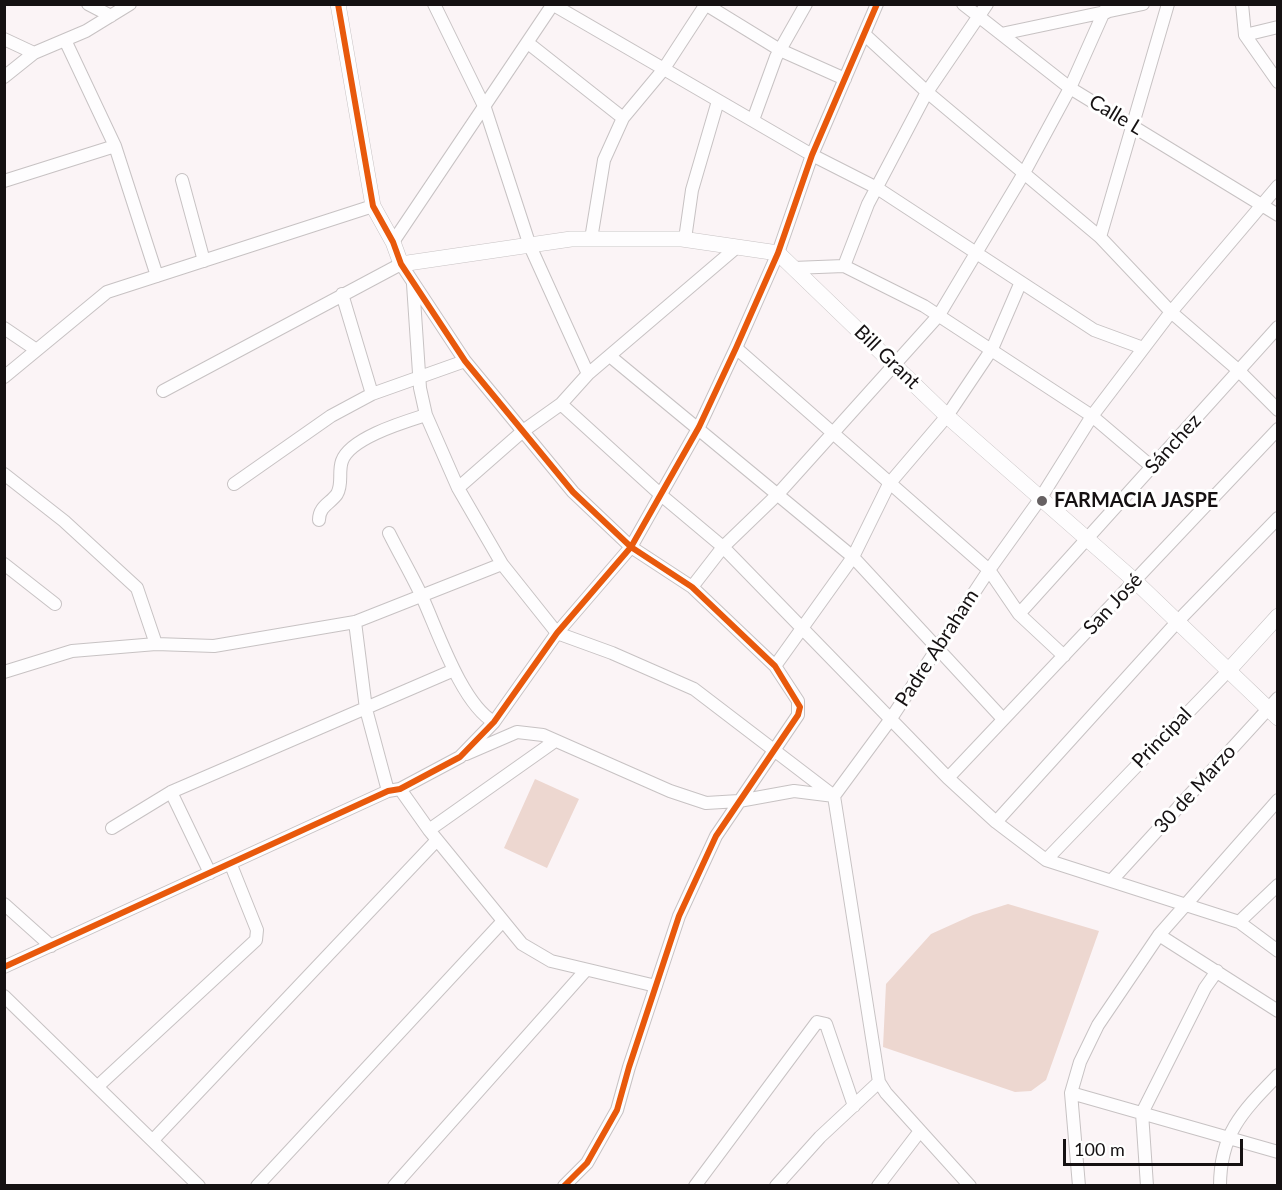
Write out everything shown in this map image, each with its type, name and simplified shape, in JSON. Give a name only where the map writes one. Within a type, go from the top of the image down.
[{"type":"street","points":[[88,4],[111,16]]},
{"type":"street","points":[[4,77],[34,53],[65,40],[130,4]]},
{"type":"street","points":[[338,4],[373,206],[413,284],[465,361],[573,492],[631,547],[692,587],[776,666],[800,707],[798,715],[716,836],[684,906],[617,1110],[587,1164],[564,1185]]},
{"type":"street","points":[[434,4],[485,108],[530,246],[588,374]]},
{"type":"street","points":[[753,120],[780,50],[806,4]]},
{"type":"street","points":[[460,758],[494,722],[557,633],[631,547],[699,427],[778,253],[812,155],[877,4]]},
{"type":"street","name":"Calle L","points":[[963,4],[1070,88],[1134,125],[1278,216]]},
{"type":"street","points":[[844,266],[877,188],[927,92],[981,16],[987,4]]},
{"type":"street","points":[[1001,34],[1107,8],[1143,4]]},
{"type":"street","points":[[1100,237],[1168,4]]},
{"type":"street","points":[[1242,4],[1245,35],[1278,82]]},
{"type":"street","points":[[393,242],[553,5],[812,155],[877,188],[975,255],[1094,330],[1143,348]]},
{"type":"street","points":[[591,239],[604,160],[623,118],[663,70],[706,5],[780,50],[845,79]]},
{"type":"street","points":[[692,587],[723,547],[778,494],[939,315],[1024,173],[1070,88],[1107,8]]},
{"type":"street","points":[[1245,35],[1278,27]]},
{"type":"street","points":[[864,34],[927,92],[1100,237],[1171,312],[1238,370],[1278,410]]},
{"type":"street","points":[[4,39],[34,53]]},
{"type":"street","points":[[65,40],[115,146],[157,276]]},
{"type":"street","points":[[528,43],[623,118]]},
{"type":"street","points":[[685,239],[692,190],[718,101]]},
{"type":"street","points":[[4,181],[115,146]]},
{"type":"street","points":[[182,180],[204,261]]},
{"type":"street","name":"Padre Abraham","points":[[834,796],[890,720],[989,570],[1041,499],[1092,416],[1171,312],[1260,204],[1278,186]]},
{"type":"street","points":[[4,377],[35,349],[107,292],[373,206]]},
{"type":"street","points":[[163,391],[401,264],[571,238],[685,239],[778,253]]},
{"type":"street","points":[[459,488],[523,431],[561,404],[588,374],[611,357],[737,247]]},
{"type":"street","name":"Bill Grant","points":[[778,253],[947,416],[1135,581],[1228,671],[1274,708]]},
{"type":"street","points":[[793,268],[844,266],[939,315],[1092,416],[1152,467]]},
{"type":"street","points":[[413,284],[420,378],[426,415],[459,488],[502,564],[557,633],[612,653],[694,689],[834,796],[879,1082],[886,1094],[969,1185]]},
{"type":"street","points":[[776,666],[853,557],[889,484],[947,416],[992,349],[1020,284]]},
{"type":"street","points":[[342,294],[372,394]]},
{"type":"street","name":"Sánchez","points":[[1019,614],[1278,327]]},
{"type":"street","points":[[4,328],[35,349]]},
{"type":"street","points":[[736,348],[989,570],[1019,614],[1064,656]]},
{"type":"street","points":[[611,357],[699,427],[853,557],[1003,718]]},
{"type":"street","points":[[234,484],[331,416],[372,394],[465,361]]},
{"type":"street","points":[[561,404],[661,495],[723,547],[804,627],[890,720],[996,822],[1046,860],[1239,922],[1278,951]]},
{"type":"street","points":[[319,520],[323,507],[339,490],[340,467],[347,451],[388,427],[426,415]]},
{"type":"street","name":"San José","points":[[948,778],[1278,429]]},
{"type":"street","points":[[4,474],[64,521],[137,588],[156,644]]},
{"type":"street","points":[[996,822],[1178,621],[1278,518]]},
{"type":"street","points":[[389,533],[422,597],[454,670],[482,715],[494,722]]},
{"type":"street","points":[[4,564],[55,604]]},
{"type":"street","points":[[4,672],[72,651],[156,644],[214,646],[355,622],[502,564]]},
{"type":"street","name":"Principal","points":[[1046,860],[1278,616]]},
{"type":"street","points":[[355,622],[366,709],[394,790],[502,921],[522,944],[550,961],[656,986]]},
{"type":"street","points":[[112,828],[171,792],[454,670]]},
{"type":"street","name":"30 de Marzo","points":[[1112,880],[1274,708]]},
{"type":"street","points":[[4,967],[231,865],[517,732],[543,735],[706,803],[739,801],[794,791],[834,796]]},
{"type":"street","points":[[429,830],[555,741]]},
{"type":"street","points":[[171,792],[210,873]]},
{"type":"street","points":[[1079,1185],[1071,1093],[1080,1062],[1098,1025],[1159,935],[1278,800]]},
{"type":"street","points":[[153,1140],[437,840]]},
{"type":"street","points":[[98,1086],[256,940],[257,930],[231,865]]},
{"type":"street","points":[[1239,922],[1278,885]]},
{"type":"street","points":[[4,904],[51,946]]},
{"type":"street","points":[[257,1185],[502,921]]},
{"type":"street","points":[[1159,935],[1278,1011]]},
{"type":"street","points":[[394,1185],[586,970]]},
{"type":"street","points":[[1147,1185],[1142,1113],[1205,987],[1217,970]]},
{"type":"street","points":[[4,996],[199,1185]]},
{"type":"street","points":[[704,1183],[817,1022],[826,1024],[854,1106]]},
{"type":"street","points":[[1220,1185],[1220,1160],[1227,1137],[1254,1100],[1278,1075]]},
{"type":"street","points":[[776,1185],[879,1082]]},
{"type":"street","points":[[1071,1093],[1278,1152]]},
{"type":"street","points":[[878,1185],[920,1131]]},
{"type":"shaded area","points":[[535,779],[579,799],[547,868],[504,848]]},
{"type":"shaded area","points":[[1008,904],[1099,931],[1046,1080],[1031,1091],[1015,1092],[883,1047],[886,984],[931,934],[973,915]]},
{"type":"cycle path","points":[[338,4],[373,206],[393,242],[401,264],[465,361],[573,492],[631,547],[692,587],[775,666],[800,707],[798,715],[716,836],[679,916],[617,1110],[587,1163],[564,1186]]},
{"type":"cycle path","points":[[4,967],[388,791],[400,789],[460,757],[494,722],[557,633],[631,547],[699,427],[778,253],[812,155],[877,4]]},
{"type":"place","name":"FARMACIA JASPE","points":[[1042,501]]}]
